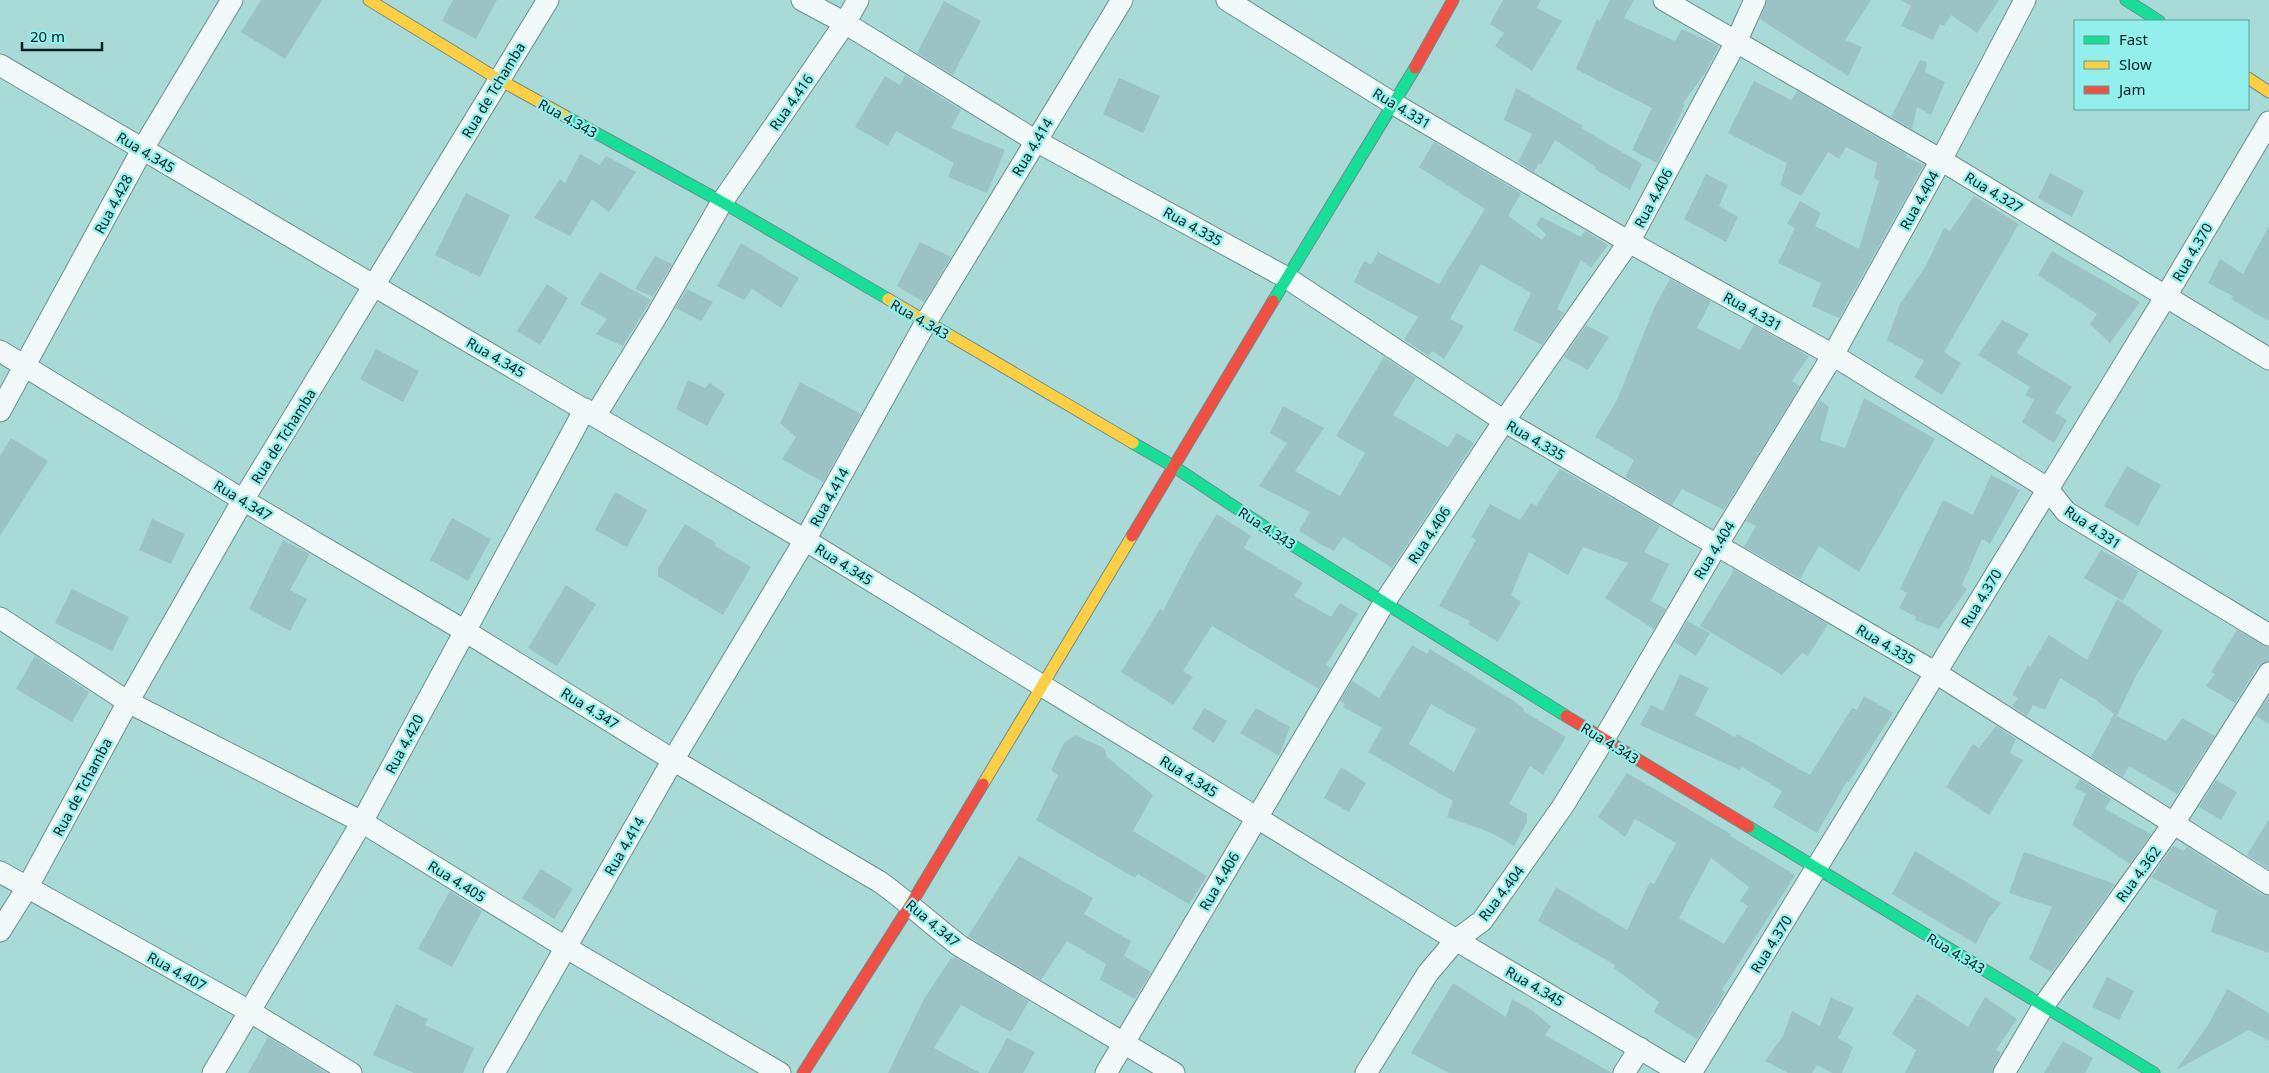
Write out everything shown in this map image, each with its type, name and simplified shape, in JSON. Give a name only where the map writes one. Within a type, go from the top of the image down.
[{"type":"street","name":"Rua 4.428","points":[[0,411],[142,150],[232,0]]},
{"type":"street","name":"Rua 4.343","points":[[369,0],[498,79],[722,202],[1173,466],[1384,603],[1817,870],[2154,1073]]},
{"type":"street","name":"Rua de Tchamba","points":[[0,931],[27,888],[128,702],[243,500],[375,286],[498,79],[548,0]]},
{"type":"street","name":"Rua 4.335","points":[[802,0],[845,24],[1036,141],[1287,278],[1504,421],[1936,672],[2269,884]]},
{"type":"street","name":"Rua 4.416","points":[[590,412],[656,317],[722,202],[845,24],[858,0]]},
{"type":"street","name":"Rua 4.414","points":[[494,1073],[673,760],[805,540],[926,322],[1122,0]]},
{"type":"street","name":"Rua 4.331","points":[[1227,0],[1394,104],[1629,242],[1833,355],[2047,488],[2066,512],[2269,635]]},
{"type":"street","points":[[803,1073],[911,904],[1173,466],[1394,104],[1453,0]]},
{"type":"street","name":"Rua 4.327","points":[[1664,0],[1941,160],[2269,359]]},
{"type":"street","name":"Rua 4.406","points":[[1106,1073],[1384,603],[1504,421],[1629,242],[1736,42],[1755,0]]},
{"type":"street","name":"Rua 4.404","points":[[1366,1073],[1428,973],[1456,940],[1482,921],[1563,806],[1717,545],[1833,355],[1941,160],[2025,0]]},
{"type":"street","points":[[2126,0],[2157,20]]},
{"type":"street","name":"Rua 4.345","points":[[0,65],[805,540],[1456,940],[1681,1073]]},
{"type":"street","points":[[2249,79],[2269,92]]},
{"type":"street","name":"Rua 4.370","points":[[1691,1073],[1817,870],[2047,488],[2166,296],[2269,122]]},
{"type":"street","name":"Rua 4.347","points":[[0,351],[243,500],[465,631],[673,760],[880,882],[911,904],[935,927],[960,946],[1174,1073]]},
{"type":"street","name":"Rua 4.420","points":[[213,1073],[362,822],[465,631],[590,412]]},
{"type":"street","name":"Rua 4.405","points":[[0,618],[128,702],[362,822],[565,947],[780,1073]]},
{"type":"street","name":"Rua 4.362","points":[[2004,1073],[2044,1005],[2174,823],[2269,672]]},
{"type":"street","name":"Rua 4.407","points":[[0,872],[249,1011],[351,1073]]},
{"type":"street","points":[[1624,1073],[1640,1048]]},
{"type":"building","points":[[261,0],[322,0],[285,59],[241,32]]},
{"type":"building","points":[[453,0],[497,0],[476,39],[442,21]]},
{"type":"building","points":[[1503,0],[1541,0],[1537,8],[1562,21],[1532,71],[1495,46],[1504,33],[1490,24]]},
{"type":"building","points":[[1610,0],[1634,0],[1624,18],[1675,41],[1682,29],[1719,46],[1706,72],[1683,103],[1685,105],[1657,163],[1632,150],[1652,108],[1576,69],[1597,19],[1600,21]]},
{"type":"building","points":[[1767,0],[1871,0],[1845,40],[1862,47],[1848,76],[1760,19]]},
{"type":"building","points":[[1901,0],[1999,0],[1977,33],[1951,15],[1944,26],[1940,24],[1933,40],[1901,26],[1911,6]]},
{"type":"building","points":[[944,1],[981,21],[953,75],[917,53]]},
{"type":"building","points":[[1920,60],[1927,62],[1925,72],[1945,82],[1931,115],[1917,107],[1912,129],[1891,117]]},
{"type":"building","points":[[905,75],[961,110],[951,128],[1005,150],[987,193],[948,177],[954,163],[896,131],[888,146],[855,127],[885,76],[900,85]]},
{"type":"building","points":[[1119,78],[1160,96],[1143,133],[1103,114]]},
{"type":"building","points":[[1754,81],[1791,100],[1797,91],[1906,154],[1906,157],[1924,165],[1839,318],[1812,306],[1821,283],[1778,263],[1795,228],[1787,224],[1800,201],[1821,213],[1815,226],[1859,249],[1879,181],[1874,178],[1877,163],[1846,147],[1839,159],[1828,152],[1801,196],[1780,185],[1787,163],[1728,133]]},
{"type":"building","points":[[1516,88],[1583,126],[1581,128],[1642,164],[1630,190],[1595,169],[1596,167],[1555,140],[1541,165],[1539,163],[1534,172],[1518,162],[1532,134],[1504,120]]},
{"type":"building","points":[[1434,142],[1521,193],[1508,216],[1542,240],[1546,234],[1536,225],[1541,217],[1581,237],[1585,231],[1608,245],[1591,268],[1581,260],[1557,309],[1564,313],[1542,345],[1513,330],[1531,293],[1481,264],[1450,319],[1464,326],[1444,359],[1432,351],[1429,356],[1404,340],[1418,317],[1354,282],[1364,261],[1371,265],[1378,252],[1439,284],[1485,209],[1419,167]]},
{"type":"building","points":[[580,154],[600,165],[606,156],[636,172],[609,212],[592,199],[570,236],[534,218],[560,179],[565,183]]},
{"type":"building","points":[[2050,173],[2084,191],[2072,217],[2038,198]]},
{"type":"building","points":[[1706,174],[1728,185],[1719,206],[1738,217],[1726,242],[1684,219]]},
{"type":"building","points":[[466,193],[510,215],[480,277],[435,255]]},
{"type":"building","points":[[1974,196],[2019,224],[1944,352],[1961,363],[1942,395],[1914,377],[1924,361],[1887,340],[1900,304],[1926,266],[1944,228],[1950,231]]},
{"type":"building","points":[[2269,226],[2269,321],[2231,299],[2233,296],[2208,283],[2220,259],[2243,274]]},
{"type":"building","points":[[920,242],[951,257],[924,302],[897,286]]},
{"type":"building","points":[[741,243],[799,278],[781,308],[752,289],[744,300],[717,286]]},
{"type":"building","points":[[2052,251],[2140,302],[2110,343],[2090,324],[2097,314],[2038,275]]},
{"type":"building","points":[[655,256],[672,264],[653,297],[635,289]]},
{"type":"building","points":[[600,272],[651,300],[623,346],[596,334],[607,319],[580,304]]},
{"type":"building","points":[[1670,279],[1711,301],[1697,328],[1740,350],[1754,325],[1809,356],[1792,381],[1800,386],[1724,510],[1682,489],[1672,505],[1625,477],[1634,460],[1595,437],[1617,400],[1654,308]]},
{"type":"building","points":[[547,284],[568,298],[540,345],[517,331]]},
{"type":"building","points":[[687,289],[713,302],[701,321],[675,308]]},
{"type":"building","points":[[2002,320],[2029,334],[2017,353],[2072,387],[2055,413],[2067,420],[2054,443],[2022,422],[2034,400],[2025,395],[2030,387],[1978,355]]},
{"type":"building","points":[[1586,325],[1609,337],[1588,370],[1564,357]]},
{"type":"building","points":[[376,349],[419,371],[403,402],[360,379]]},
{"type":"building","points":[[1384,357],[1416,378],[1393,415],[1448,447],[1457,433],[1474,443],[1392,568],[1343,537],[1334,551],[1320,544],[1299,531],[1310,512],[1259,486],[1287,443],[1270,433],[1283,406],[1324,428],[1295,471],[1340,496],[1365,453],[1336,436]]},
{"type":"building","points":[[688,380],[705,388],[710,383],[725,394],[707,426],[676,409]]},
{"type":"building","points":[[800,382],[861,414],[823,482],[782,459],[796,437],[780,423]]},
{"type":"building","points":[[1864,398],[1935,439],[1859,572],[1819,546],[1800,579],[1744,547],[1756,526],[1746,521],[1820,400],[1829,407],[1820,440],[1845,448]]},
{"type":"building","points":[[11,438],[48,461],[0,536],[0,456]]},
{"type":"building","points":[[2127,466],[2161,485],[2138,526],[2104,506]]},
{"type":"building","points":[[1560,469],[1660,526],[1644,552],[1669,564],[1651,601],[1666,609],[1654,629],[1605,598],[1628,563],[1583,547],[1568,575],[1529,552],[1511,595],[1521,602],[1498,642],[1468,624],[1470,621],[1439,606],[1476,540],[1471,537],[1490,504],[1520,520],[1531,503],[1536,506]]},
{"type":"building","points":[[1991,475],[2020,490],[1990,544],[1982,539],[1962,585],[1967,589],[1939,629],[1915,620],[1916,617],[1899,608],[1907,593],[1900,589],[1943,500],[1973,515]]},
{"type":"building","points":[[615,492],[647,510],[627,547],[595,530]]},
{"type":"building","points":[[1217,514],[1251,536],[1244,548],[1303,583],[1294,596],[1331,617],[1340,603],[1358,614],[1326,665],[1331,668],[1319,689],[1212,626],[1183,671],[1193,677],[1173,705],[1121,672],[1160,609],[1163,611],[1193,553]]},
{"type":"building","points":[[452,518],[491,539],[468,581],[430,560]]},
{"type":"building","points":[[152,519],[185,534],[171,564],[139,550]]},
{"type":"building","points":[[685,524],[716,543],[715,546],[751,567],[723,615],[658,576],[658,568]]},
{"type":"building","points":[[283,540],[310,554],[290,590],[307,599],[290,631],[249,609]]},
{"type":"building","points":[[2101,550],[2139,571],[2123,601],[2084,578]]},
{"type":"building","points":[[1732,568],[1828,624],[1808,656],[1802,653],[1782,675],[1700,626],[1733,572]]},
{"type":"building","points":[[566,585],[596,604],[557,666],[528,648]]},
{"type":"building","points":[[72,589],[129,617],[112,651],[55,623]]},
{"type":"building","points":[[2117,599],[2163,631],[2136,676],[2117,716],[2166,741],[2182,718],[2215,736],[2177,794],[2129,766],[2123,777],[2091,757],[2114,714],[2096,700],[2060,678],[2045,710],[2033,705],[2027,716],[2012,706],[2018,698],[2012,695],[2028,665],[2030,667],[2049,635],[2087,660]]},
{"type":"building","points":[[1687,621],[1710,633],[1696,656],[1675,642]]},
{"type":"building","points":[[2237,630],[2269,647],[2269,661],[2258,666],[2235,703],[2206,686],[2215,674],[2211,672]]},
{"type":"building","points":[[1412,645],[1427,654],[1430,649],[1514,701],[1524,709],[1523,711],[1566,737],[1543,775],[1530,766],[1509,804],[1527,814],[1527,822],[1514,846],[1492,833],[1447,817],[1453,801],[1368,752],[1382,728],[1343,707],[1345,704],[1340,701],[1352,681],[1379,698]],"holes":[[[1431,704],[1476,729],[1454,772],[1409,744]]]},
{"type":"building","points":[[35,656],[89,692],[72,722],[16,689]]},
{"type":"building","points":[[1680,674],[1709,688],[1695,715],[1735,737],[1737,734],[1810,775],[1852,708],[1857,710],[1864,696],[1893,713],[1849,782],[1847,781],[1817,833],[1773,807],[1782,791],[1742,767],[1740,770],[1640,725],[1651,705],[1663,711]]},
{"type":"building","points":[[2269,696],[2269,724],[2256,716]]},
{"type":"building","points":[[1204,708],[1227,721],[1214,743],[1192,729]]},
{"type":"building","points":[[1256,708],[1290,727],[1279,756],[1240,733]]},
{"type":"building","points":[[1996,726],[2016,739],[2010,753],[2023,760],[1989,815],[1946,787],[1973,744],[1979,748]]},
{"type":"building","points":[[1075,735],[1104,748],[1107,757],[1153,795],[1133,831],[1207,876],[1189,904],[1138,874],[1135,878],[1036,820],[1058,775],[1051,770],[1064,743]]},
{"type":"building","points":[[1341,767],[1366,783],[1349,812],[1324,798]]},
{"type":"building","points":[[1627,773],[1731,834],[1730,836],[1795,875],[1722,990],[1725,992],[1697,1039],[1654,1012],[1659,1002],[1614,968],[1615,965],[1538,921],[1556,887],[1627,930],[1650,882],[1654,884],[1676,843],[1635,819],[1625,837],[1598,817]],"holes":[[[1711,858],[1749,887],[1740,901],[1748,906],[1724,944],[1679,918]]]},
{"type":"building","points":[[2080,779],[2111,799],[2105,809],[2151,834],[2130,864],[2072,825],[2086,794],[2075,788]]},
{"type":"building","points":[[2216,780],[2237,792],[2221,820],[2199,807]]},
{"type":"building","points":[[2269,819],[2269,869],[2247,855]]},
{"type":"building","points":[[2173,846],[2184,851],[2187,847],[2262,895],[2269,896],[2269,953],[2211,932],[2217,911],[2151,877]]},
{"type":"building","points":[[1915,851],[2001,903],[1989,918],[1976,944],[1892,894]]},
{"type":"building","points":[[2024,852],[2115,884],[2052,972],[2029,959],[2052,907],[2009,893]]},
{"type":"building","points":[[1019,856],[1093,898],[1084,914],[1131,941],[1124,956],[1151,972],[1135,999],[1100,980],[1106,964],[1067,941],[1041,980],[968,936]]},
{"type":"building","points":[[541,869],[573,889],[554,919],[522,898]]},
{"type":"building","points":[[450,891],[482,911],[452,967],[418,949]]},
{"type":"building","points":[[955,957],[1029,1001],[1011,1032],[961,1005],[934,1048],[980,1073],[888,1073],[924,999],[951,958]]},
{"type":"building","points":[[2107,977],[2134,991],[2119,1020],[2092,1007]]},
{"type":"building","points":[[1453,983],[1506,1017],[1512,999],[1533,1011],[1551,1026],[1545,1035],[1612,1073],[1449,1073],[1411,1053]]},
{"type":"building","points":[[2227,989],[2269,1013],[2269,1041],[2249,1030],[2176,1070],[2207,1027]]},
{"type":"building","points":[[1917,994],[1968,1027],[1985,997],[2017,1019],[1996,1050],[2001,1053],[1992,1073],[1905,1073],[1916,1050],[1892,1034]]},
{"type":"building","points":[[1831,997],[1854,1008],[1838,1038],[1853,1047],[1842,1073],[1832,1073],[1817,1065],[1812,1073],[1788,1073],[1765,1061],[1783,1036],[1792,1011],[1820,1026]]},
{"type":"building","points":[[396,1004],[428,1019],[425,1025],[474,1048],[463,1073],[414,1073],[373,1055]]},
{"type":"building","points":[[268,1037],[327,1073],[248,1073]]},
{"type":"building","points":[[1007,1038],[1035,1052],[1023,1073],[988,1073]]},
{"type":"building","points":[[2063,1041],[2093,1058],[2085,1073],[2044,1073]]},
{"type":"traffic: fast","points":[[2126,0],[2157,20]]},
{"type":"traffic: fast","points":[[1273,301],[1415,68]]},
{"type":"traffic: fast","points":[[565,116],[722,202],[888,299]]},
{"type":"traffic: fast","points":[[1133,443],[1173,466],[1289,543],[1566,716]]},
{"type":"traffic: fast","points":[[1749,827],[2154,1073]]},
{"type":"traffic: slow","points":[[369,0],[498,79],[565,116]]},
{"type":"traffic: slow","points":[[2249,79],[2269,92]]},
{"type":"traffic: slow","points":[[888,299],[1133,443]]},
{"type":"traffic: slow","points":[[983,784],[1132,536]]},
{"type":"traffic: jam","points":[[1415,68],[1453,0]]},
{"type":"traffic: jam","points":[[1132,536],[1273,301]]},
{"type":"traffic: jam","points":[[1566,716],[1749,827]]},
{"type":"traffic: jam","points":[[803,1073],[911,904],[983,784]]}]
